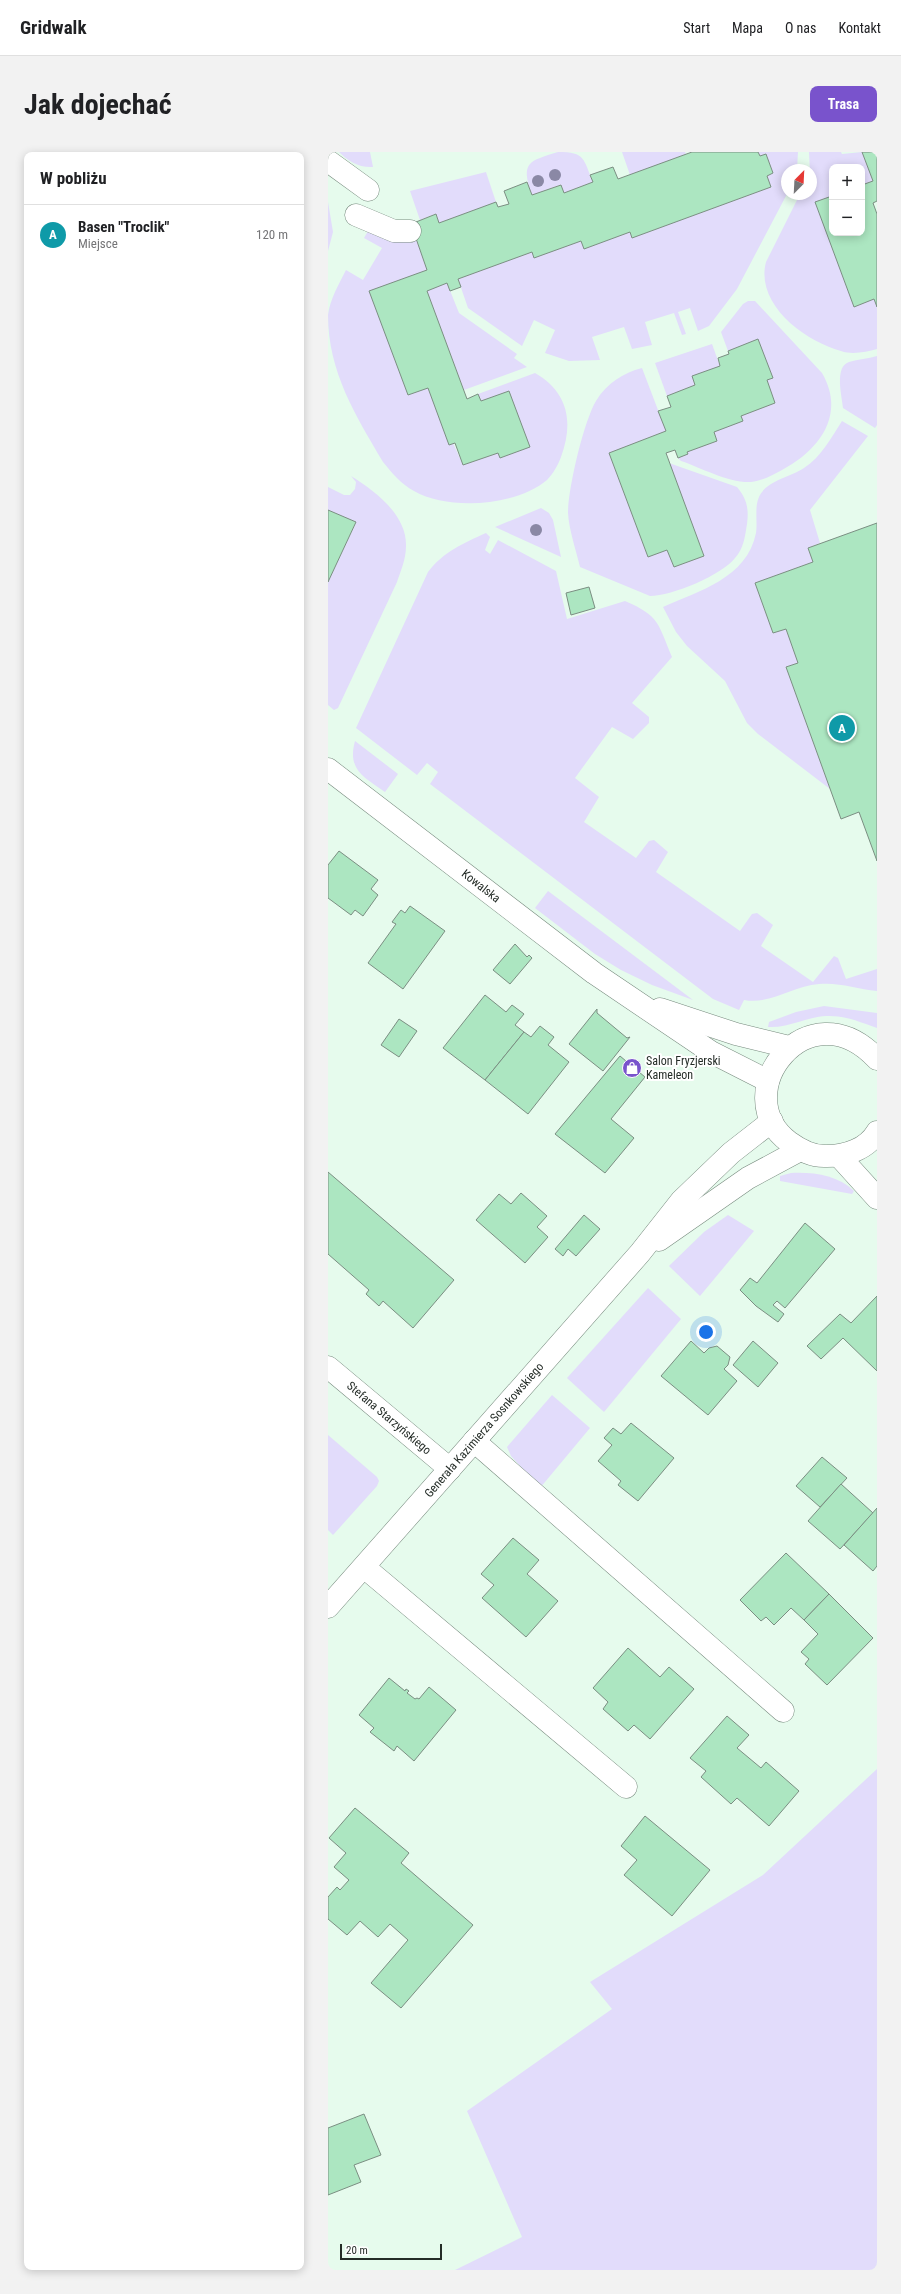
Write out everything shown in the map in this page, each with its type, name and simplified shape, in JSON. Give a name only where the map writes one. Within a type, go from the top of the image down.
[{"type":"street","points":[[328,161],[368,190]]},
{"type":"street","points":[[356,215],[394,231],[410,231]]},
{"type":"street","name":"Kowalska","points":[[328,769],[588,968],[711,1052],[768,1081]]},
{"type":"street","name":"Kowalska","points":[[636,1001],[736,1034],[789,1047]]},
{"type":"street","points":[[873,1050],[847,1037],[827,1034],[807,1037],[789,1047],[776,1062],[768,1081],[766,1102],[772,1121],[783,1138],[800,1150],[819,1157],[839,1156],[858,1149],[877,1132]]},
{"type":"street","name":"Generała Kazimierza Sosnkowskiego","points":[[328,1608],[640,1253],[681,1201],[731,1153],[772,1121]]},
{"type":"street","name":"Generała Kazimierza Sosnkowskiego","points":[[640,1253],[748,1178],[800,1150]]},
{"type":"street","points":[[839,1156],[877,1198]]},
{"type":"street","name":"Stefana Starzyńskiego","points":[[328,1367],[450,1469]]},
{"type":"street","points":[[474,1441],[783,1711]]},
{"type":"street","points":[[364,1567],[626,1787]]},
{"type":"shaded area","points":[[339,152],[370,152],[373,167],[354,163]]},
{"type":"shaded area","points":[[558,152],[574,153],[579,155],[585,162],[593,182],[564,193],[560,185],[532,195],[527,176],[527,169],[530,164],[540,158]]},
{"type":"shaded area","points":[[622,152],[685,152],[686,154],[630,175]]},
{"type":"shaded area","points":[[758,152],[798,152],[797,164],[781,164],[781,200],[784,200],[737,289],[709,326],[698,331],[690,308],[678,312],[686,334],[682,335],[674,313],[645,322],[652,345],[632,349],[624,327],[592,337],[600,360],[569,361],[545,353],[555,330],[534,320],[522,346],[468,308],[458,279],[532,252],[534,257],[581,241],[584,249],[630,232],[632,238],[771,187]]},
{"type":"shaded area","points":[[809,152],[841,152],[842,154],[862,152],[873,181],[865,184],[865,164],[829,164],[829,197],[816,202],[854,307],[874,299],[877,307],[877,349],[859,353],[850,353],[827,346],[812,339],[798,330],[786,318],[775,306],[768,292],[765,277],[766,262],[797,200],[817,200],[817,164],[810,164]]},
{"type":"shaded area","points":[[486,172],[496,202],[439,223],[435,214],[420,220],[410,191]]},
{"type":"shaded area","points":[[328,202],[333,232],[328,251]]},
{"type":"shaded area","points":[[368,231],[416,238],[427,270],[370,291],[408,395],[428,388],[463,465],[498,453],[500,458],[530,447],[509,391],[481,401],[478,394],[535,373],[555,389],[565,409],[567,420],[565,444],[561,457],[551,475],[547,480],[534,489],[518,496],[482,503],[445,501],[428,497],[409,488],[397,478],[383,462],[345,393],[338,374],[329,336],[329,309],[335,292],[346,270],[363,280],[382,248],[364,238]]},
{"type":"shaded area","points":[[447,283],[459,313],[517,354],[514,358],[527,367],[464,390],[427,291]]},
{"type":"shaded area","points":[[748,301],[755,301],[822,373],[829,388],[831,403],[830,416],[825,429],[818,441],[808,452],[796,462],[775,474],[751,482],[742,482],[724,478],[681,461],[678,458],[688,454],[687,452],[717,441],[714,432],[743,421],[741,416],[775,403],[767,380],[773,378],[758,340],[728,351],[721,332],[743,304]]},
{"type":"shaded area","points":[[712,344],[720,366],[695,385],[667,396],[655,363]]},
{"type":"shaded area","points":[[877,356],[877,425],[875,428],[843,408],[840,376],[844,365],[849,362]]},
{"type":"shaded area","points":[[642,368],[666,431],[609,453],[648,557],[667,550],[674,567],[704,556],[669,463],[737,487],[745,500],[748,514],[744,542],[738,554],[729,565],[696,583],[671,592],[650,596],[580,567],[571,533],[568,513],[574,472],[582,439],[591,411],[596,401],[610,384],[628,373]]},
{"type":"shaded area","points":[[842,421],[868,436],[810,510],[820,543],[808,548],[813,562],[755,583],[773,633],[786,629],[798,663],[786,667],[830,789],[758,734],[747,723],[725,681],[687,646],[676,632],[663,607],[720,581],[743,561],[751,548],[756,533],[759,496],[771,484],[799,471],[810,464],[825,447]]},
{"type":"shaded area","points":[[351,476],[370,489],[388,505],[395,514],[405,535],[406,551],[397,582],[338,708],[334,710],[328,705],[328,582],[356,523],[328,510],[328,487],[344,495],[350,495],[355,489],[356,482]]},
{"type":"shaded area","points":[[541,508],[549,513],[553,520],[561,557],[495,527]]},
{"type":"shaded area","points":[[486,533],[490,537],[485,550],[490,554],[498,540],[556,571],[567,619],[625,601],[645,611],[652,617],[664,636],[672,657],[632,703],[649,717],[649,723],[633,739],[612,727],[575,778],[599,797],[584,822],[636,858],[649,841],[654,840],[668,852],[656,872],[740,931],[752,914],[757,913],[773,925],[761,946],[813,982],[834,956],[838,958],[846,979],[877,969],[877,991],[841,985],[809,985],[772,998],[754,1001],[744,1000],[739,1010],[713,999],[430,784],[438,772],[427,763],[417,775],[356,728],[428,572],[447,554],[462,544]]},
{"type":"shaded area","points":[[355,741],[398,774],[385,792],[364,777],[355,766],[353,751]]},
{"type":"shaded area","points":[[548,891],[693,1000],[652,985],[621,970],[595,954],[535,908]]},
{"type":"shaded area","points":[[824,1006],[877,1013],[877,1028],[852,1019],[833,1016],[811,1018],[783,1026],[768,1027],[769,1022],[796,1012]]},
{"type":"shaded area","points":[[791,1173],[817,1174],[833,1178],[854,1191],[852,1194],[780,1181],[780,1176]]},
{"type":"shaded area","points":[[728,1215],[754,1231],[700,1296],[669,1266],[704,1232]]},
{"type":"shaded area","points":[[648,1288],[681,1319],[604,1412],[567,1378]]},
{"type":"shaded area","points":[[552,1395],[590,1428],[540,1488],[511,1456],[507,1447]]},
{"type":"shaded area","points":[[328,1435],[377,1477],[379,1481],[377,1486],[333,1535],[328,1530]]},
{"type":"shaded area","points":[[877,1769],[877,2270],[455,2270],[522,2237],[467,2111],[612,2009],[590,1982],[763,1875]]},
{"type":"building","points":[[692,152],[758,152],[760,156],[766,154],[773,173],[767,176],[771,187],[632,238],[630,232],[584,249],[581,241],[534,258],[532,252],[458,279],[461,287],[450,291],[447,283],[427,291],[467,399],[478,394],[481,401],[509,391],[530,447],[500,458],[498,453],[463,465],[455,443],[449,445],[428,388],[408,395],[369,291],[427,270],[411,224],[436,214],[439,223],[496,202],[498,207],[509,204],[504,191],[527,182],[532,195],[561,185],[564,193],[593,182],[590,175],[613,167],[618,179]]},
{"type":"building","points":[[862,152],[877,152],[877,201],[873,203],[877,214],[877,307],[874,299],[854,307],[815,202],[829,197],[829,236],[865,236],[865,184],[873,181]]},
{"type":"building","points":[[758,339],[773,378],[767,380],[775,403],[741,416],[743,421],[714,432],[717,441],[687,452],[688,454],[678,458],[675,450],[666,453],[704,556],[674,567],[667,550],[648,557],[609,453],[666,431],[658,411],[671,407],[667,396],[695,385],[692,376],[720,366],[718,358],[729,354],[728,351]]},
{"type":"building","points":[[328,510],[356,522],[328,582]]},
{"type":"building","points":[[877,523],[877,861],[859,812],[841,819],[786,667],[798,663],[786,629],[773,633],[755,583],[813,562],[808,548]]},
{"type":"building","points":[[589,587],[595,608],[571,615],[566,593]]},
{"type":"building","points":[[339,851],[378,880],[371,889],[378,895],[363,916],[355,910],[351,915],[328,898],[328,865]]},
{"type":"building","points":[[410,906],[445,931],[403,989],[368,963],[396,924],[392,922],[401,910],[405,913]]},
{"type":"building","points":[[515,944],[527,957],[529,955],[532,958],[510,984],[493,970]]},
{"type":"building","points":[[485,995],[506,1012],[512,1005],[524,1014],[515,1025],[524,1032],[485,1080],[443,1048]]},
{"type":"building","points":[[597,1009],[597,1013],[627,1038],[630,1037],[603,1071],[569,1044]]},
{"type":"building","points":[[399,1019],[417,1031],[399,1057],[381,1045]]},
{"type":"building","points":[[540,1026],[554,1037],[548,1045],[569,1062],[528,1114],[485,1080],[524,1032],[531,1037]]},
{"type":"building","points":[[620,1056],[645,1077],[611,1119],[634,1138],[605,1173],[555,1134]]},
{"type":"building","points":[[328,1172],[454,1280],[413,1328],[383,1301],[379,1306],[366,1294],[369,1290],[328,1254]]},
{"type":"building","points":[[521,1193],[547,1216],[537,1227],[548,1237],[525,1263],[476,1220],[499,1194],[511,1204]]},
{"type":"building","points":[[584,1215],[600,1229],[576,1256],[568,1249],[563,1256],[555,1249]]},
{"type":"building","points":[[805,1223],[835,1249],[785,1308],[777,1301],[773,1305],[784,1314],[778,1322],[756,1306],[740,1290],[750,1278],[757,1283]]},
{"type":"building","points":[[877,1296],[877,1371],[843,1338],[821,1359],[807,1346],[840,1314],[851,1323]]},
{"type":"building","points":[[691,1341],[704,1353],[709,1348],[717,1346],[730,1357],[728,1365],[724,1369],[737,1381],[708,1415],[661,1376]]},
{"type":"building","points":[[753,1341],[778,1363],[758,1387],[733,1365]]},
{"type":"building","points":[[631,1423],[674,1458],[638,1501],[618,1485],[621,1481],[598,1461],[612,1445],[604,1438],[613,1428],[621,1434]]},
{"type":"building","points":[[822,1457],[847,1478],[820,1507],[796,1486]]},
{"type":"building","points":[[841,1484],[873,1513],[840,1549],[808,1521]]},
{"type":"building","points":[[877,1508],[877,1566],[873,1571],[844,1545]]},
{"type":"building","points":[[513,1538],[539,1560],[527,1574],[558,1601],[526,1637],[482,1598],[494,1585],[481,1574]]},
{"type":"building","points":[[786,1553],[829,1594],[804,1620],[791,1608],[774,1625],[766,1617],[761,1621],[740,1600]]},
{"type":"building","points":[[829,1594],[873,1638],[827,1685],[805,1664],[809,1659],[801,1652],[818,1634],[804,1620]]},
{"type":"building","points":[[628,1648],[660,1677],[669,1667],[694,1689],[650,1739],[634,1725],[628,1731],[603,1709],[608,1702],[593,1688]]},
{"type":"building","points":[[389,1678],[405,1691],[406,1689],[409,1691],[407,1693],[415,1699],[419,1699],[429,1687],[456,1710],[414,1761],[397,1746],[394,1751],[370,1732],[374,1728],[359,1715]]},
{"type":"building","points":[[727,1716],[749,1735],[737,1748],[761,1768],[766,1762],[799,1791],[769,1826],[737,1798],[731,1804],[701,1777],[706,1771],[690,1758]]},
{"type":"building","points":[[355,1808],[409,1853],[401,1863],[473,1925],[401,2008],[371,1983],[408,1940],[390,1924],[378,1937],[360,1921],[347,1935],[328,1919],[328,1897],[337,1887],[340,1890],[349,1880],[334,1867],[346,1853],[329,1838]]},
{"type":"building","points":[[645,1816],[710,1870],[672,1916],[624,1875],[637,1860],[621,1846]]},
{"type":"building","points":[[364,2114],[381,2155],[354,2165],[361,2182],[328,2195],[328,2128]]},
{"type":"place","name":"Basen \"Troclik\"","points":[[842,728]]},
{"type":"place","name":"Salon Fryzjerski Kameleon","points":[[632,1068]]}]
